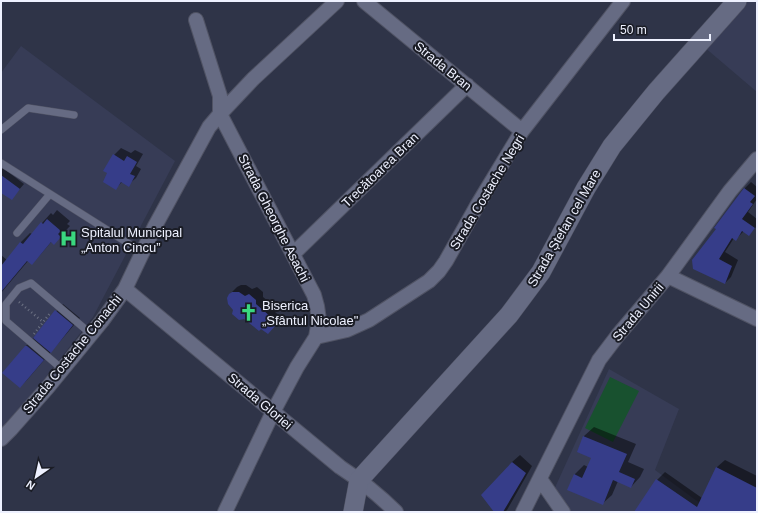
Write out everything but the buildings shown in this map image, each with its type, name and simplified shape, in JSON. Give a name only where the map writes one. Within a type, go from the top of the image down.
[{"type":"street","name":"Strada Costache Conachi","points":[[1,439],[102,321],[125,289],[155,226],[209,127],[253,79],[337,1]]},
{"type":"street","name":"Strada Bran","points":[[364,1],[522,131]]},
{"type":"street","name":"Strada Costache Negri","points":[[316,337],[347,330],[370,320],[429,281],[439,271],[522,131],[623,1]]},
{"type":"street","name":"Strada Ștefan cel Mare","points":[[359,480],[509,316],[541,272],[586,188],[612,146],[656,92],[737,1]]},
{"type":"street","name":"Strada Gheorghe Asachi","points":[[196,20],[220,96],[220,114],[314,295],[319,320],[316,337],[297,367],[273,412],[225,512]]},
{"type":"street","name":"Trecătoarea Bran","points":[[293,254],[467,85]]},
{"type":"street","name":"Strada Unirii","points":[[523,512],[599,360],[668,276],[730,191],[757,159]]},
{"type":"street","points":[[668,276],[757,319]]},
{"type":"street","name":"Strada Gloriei","points":[[125,289],[340,467],[376,493],[396,512]]},
{"type":"street","points":[[540,479],[563,512]]},
{"type":"street","points":[[353,512],[359,480]]},
{"type":"lane","points":[[1,130],[28,108],[74,115]]},
{"type":"lane","points":[[1,163],[142,252]]},
{"type":"lane","points":[[17,233],[50,194]]},
{"type":"lane","points":[[62,369],[6,321],[6,304],[18,288],[31,283],[91,334]]},
{"type":"path","points":[[12,296],[43,322]]},
{"type":"path","points":[[29,340],[57,305]]},
{"type":"shaded area","points":[[744,1],[757,1],[757,92],[703,46]]},
{"type":"shaded area","name":"Spitalul Municipal „Anton Cincu”","points":[[21,46],[175,161],[93,317],[1,432],[1,73]]},
{"type":"shaded area","points":[[609,369],[679,409],[655,470],[712,512],[569,512],[553,492]]},
{"type":"green space","points":[[610,377],[639,391],[613,442],[585,428]]},
{"type":"place","name":"Spitalul Municipal „Anton Cincu”","points":[[68,239]]},
{"type":"place","name":"Biserica „Sfântul Nicolae\"","points":[[249,312]]}]
